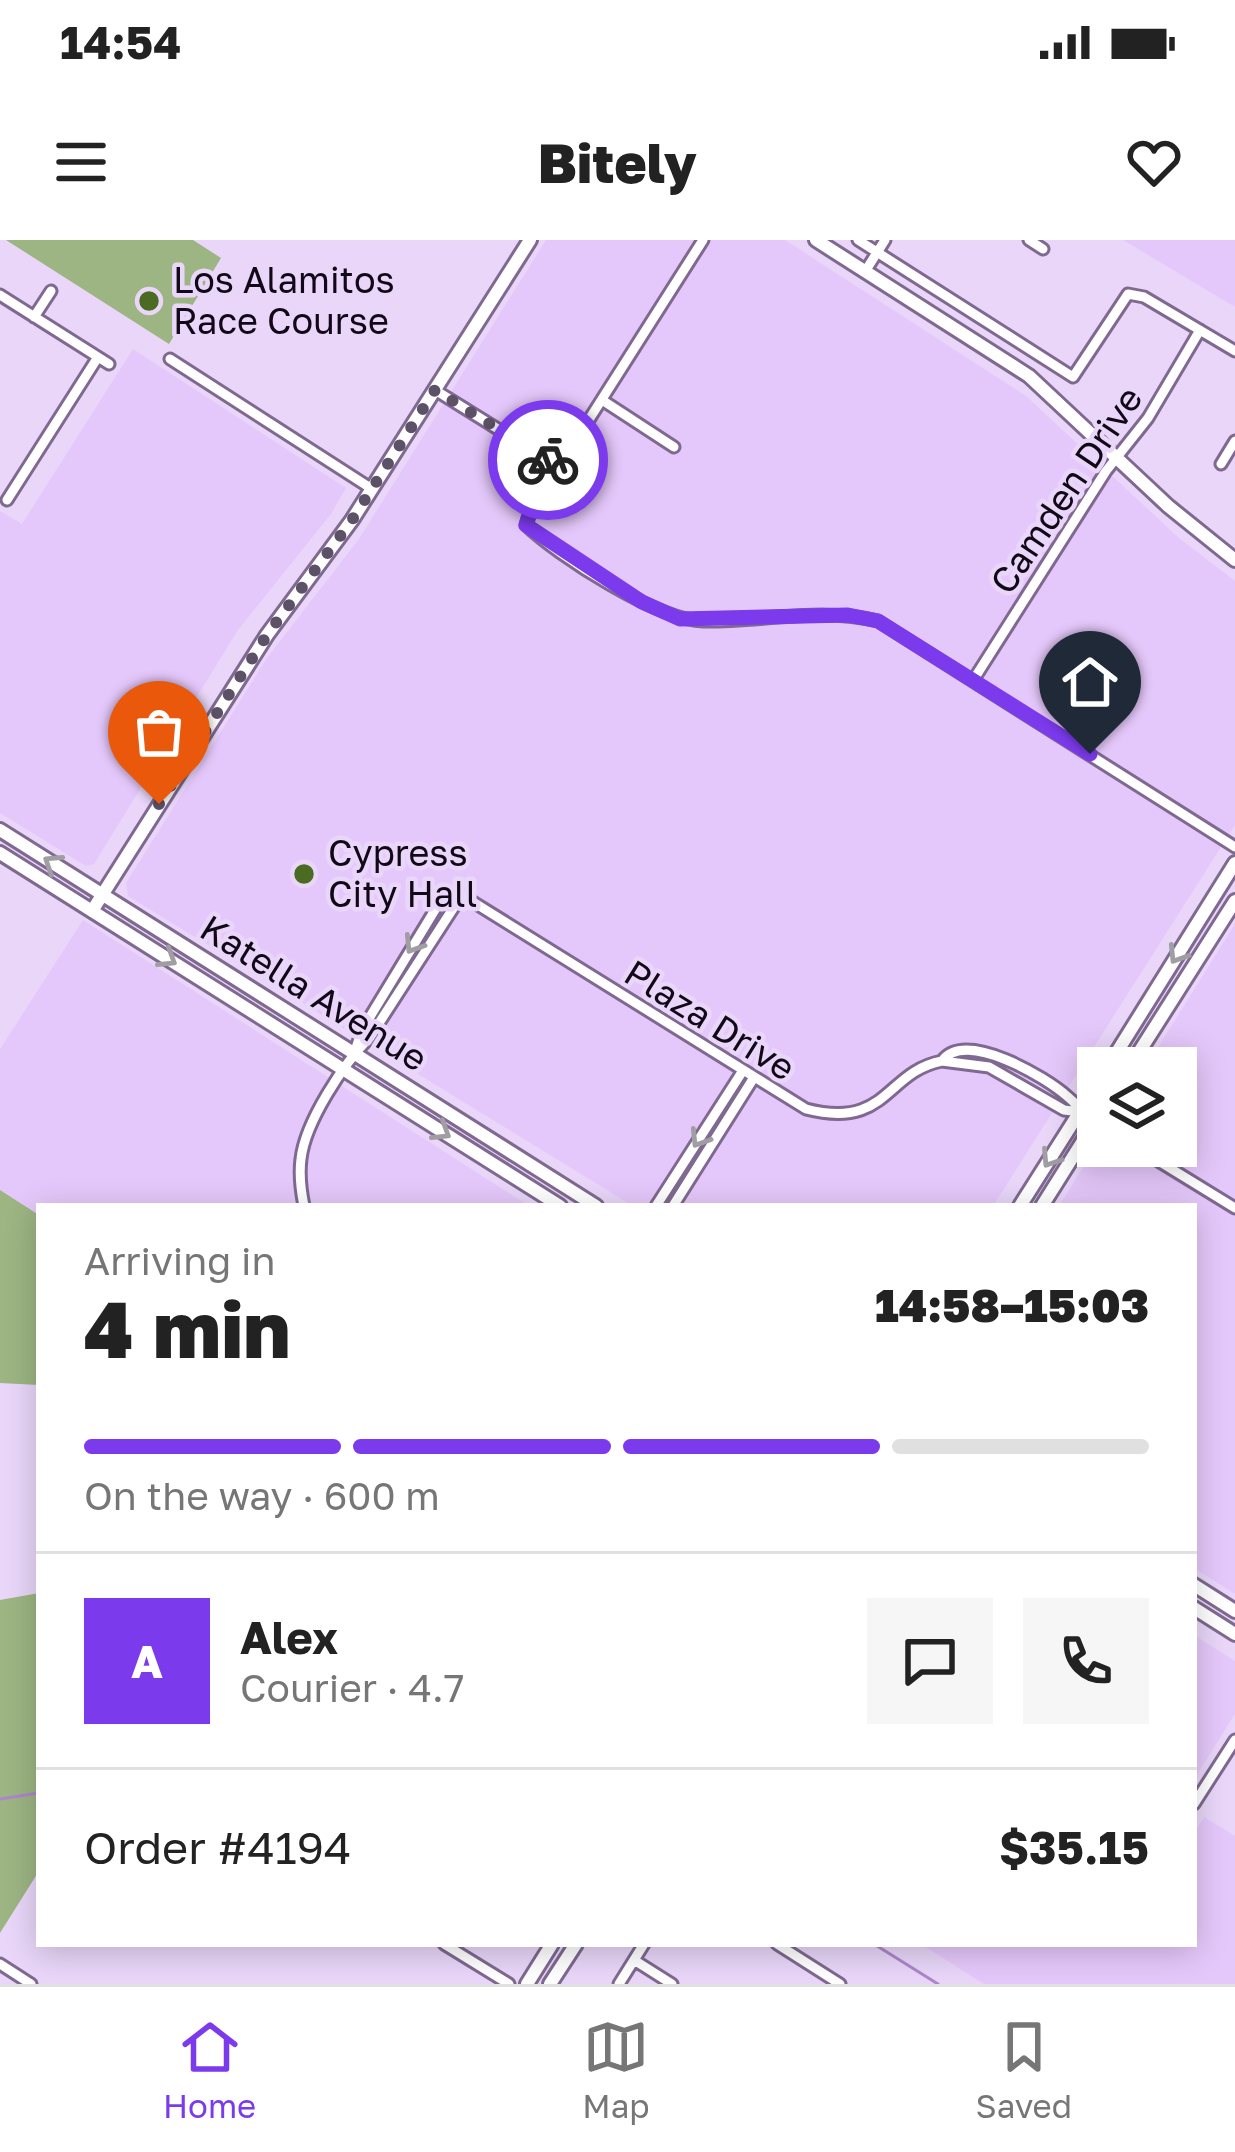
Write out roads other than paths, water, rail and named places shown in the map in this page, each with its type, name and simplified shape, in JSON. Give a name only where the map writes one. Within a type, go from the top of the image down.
[{"type":"main road","points":[[92,911],[267,635],[371,489],[530,240]]},
{"type":"main road","points":[[816,240],[1029,376],[1168,506],[1235,560]]},
{"type":"main road","name":"Katella Avenue","points":[[0,830],[591,1203]]},
{"type":"main road","name":"Katella Avenue","points":[[0,853],[555,1203]]},
{"type":"main road","points":[[1120,1047],[1235,863]]},
{"type":"main road","points":[[1142,1047],[1235,901]]},
{"type":"main road","points":[[1022,1203],[1077,1118]]},
{"type":"main road","points":[[1044,1203],[1077,1152]]},
{"type":"main road","points":[[1197,1587],[1235,1611]]},
{"type":"main road","points":[[1197,1610],[1235,1634]]},
{"type":"main road","points":[[526,1984],[550,1947]]},
{"type":"main road","points":[[550,1984],[574,1947]]},
{"type":"street","points":[[703,240],[530,511],[526,525],[658,612],[700,622],[816,615],[878,621],[1235,847]]},
{"type":"street","points":[[858,240],[1073,377],[1128,294],[1144,297],[1235,351]]},
{"type":"street","points":[[866,270],[885,240]]},
{"type":"street","points":[[1029,240],[1043,249]]},
{"type":"street","points":[[34,317],[51,291]]},
{"type":"street","points":[[0,295],[110,364]]},
{"type":"street","name":"Camden Drive","points":[[974,679],[1117,455],[1148,418],[1200,330]]},
{"type":"street","points":[[0,481],[10,495],[98,357]]},
{"type":"street","points":[[170,359],[371,489]]},
{"type":"street","points":[[435,390],[559,467]]},
{"type":"street","points":[[602,400],[674,447]]},
{"type":"street","points":[[1221,464],[1235,441]]},
{"type":"street","name":"Plaza Drive","points":[[354,1053],[370,1037],[454,907],[457,892],[806,1109],[838,1114],[876,1104],[916,1070],[956,1050],[993,1054],[1069,1097],[1077,1107]]},
{"type":"street","points":[[304,1203],[301,1154],[311,1127],[354,1053]]},
{"type":"street","points":[[658,1203],[742,1072]]},
{"type":"street","points":[[675,1203],[754,1079]]},
{"type":"street","points":[[1168,1167],[1235,1208]]},
{"type":"street","points":[[1197,1799],[1235,1740]]},
{"type":"street","points":[[449,1947],[509,1984]]},
{"type":"street","points":[[619,1984],[642,1947]]},
{"type":"street","points":[[782,1947],[840,1984]]},
{"type":"street","points":[[634,1960],[672,1984]]},
{"type":"street","points":[[0,1964],[31,1984]]},
{"type":"waterway","points":[[0,1799],[36,1793]]},
{"type":"waterway","points":[[879,1947],[938,1984]]},
{"type":"place","name":"Los Alamitos Race Course","points":[[149,301]]},
{"type":"place","name":"Cypress City Hall","points":[[304,874]]}]
